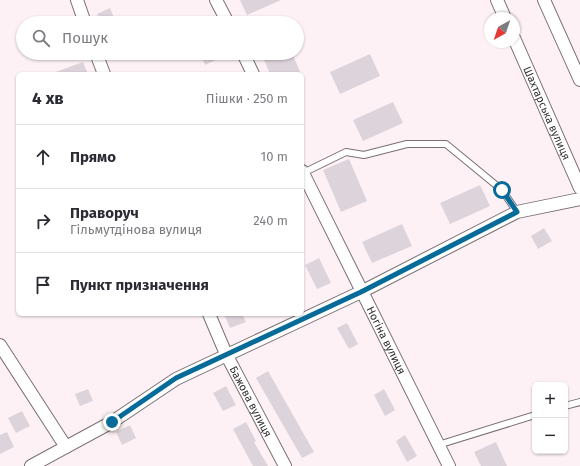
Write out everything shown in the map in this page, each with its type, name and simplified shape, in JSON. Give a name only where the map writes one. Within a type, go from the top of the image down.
[{"type":"street","points":[[77,0],[83,16]]},
{"type":"street","points":[[216,0],[224,16]]},
{"type":"street","points":[[497,0],[502,12]]},
{"type":"street","points":[[544,0],[580,80]]},
{"type":"street","name":"Шахтарська вулиця","points":[[518,48],[580,188]]},
{"type":"street","points":[[99,60],[103,72]]},
{"type":"street","points":[[246,60],[252,72]]},
{"type":"street","name":"Ногіна вулиця","points":[[304,174],[438,445],[444,465]]},
{"type":"street","points":[[31,466],[112,422],[176,378],[361,292],[517,212],[580,199]]},
{"type":"street","name":"Бажова вулиця","points":[[210,316],[226,354],[285,466]]},
{"type":"street","points":[[0,345],[66,447]]},
{"type":"lane","points":[[304,172],[346,152],[364,155],[407,144],[446,144],[502,190],[517,212]]},
{"type":"lane","points":[[568,405],[580,402]]},
{"type":"lane","points":[[438,445],[532,416]]},
{"type":"building","points":[[240,0],[281,0],[247,15]]},
{"type":"building","points":[[110,8],[113,16],[98,16],[97,14]]},
{"type":"building","points":[[370,54],[380,76],[340,94],[330,72]]},
{"type":"building","points":[[203,60],[216,60],[205,65]]},
{"type":"building","points":[[264,60],[295,60],[300,72],[269,72]]},
{"type":"building","points":[[83,62],[87,72],[56,72]]},
{"type":"building","points":[[393,102],[403,123],[363,141],[353,120]]},
{"type":"building","points":[[349,159],[367,201],[341,212],[323,170]]},
{"type":"building","points":[[480,185],[490,206],[450,224],[440,203]]},
{"type":"building","points":[[402,224],[412,246],[372,263],[362,242]]},
{"type":"building","points":[[544,228],[552,241],[538,249],[531,236]]},
{"type":"building","points":[[319,258],[331,283],[317,289],[305,265]]},
{"type":"building","points":[[225,316],[243,316],[246,322],[230,328]]},
{"type":"building","points":[[347,323],[358,344],[349,349],[337,328]]},
{"type":"building","points":[[268,371],[314,452],[302,458],[256,378]]},
{"type":"building","points":[[226,386],[236,405],[223,411],[213,393]]},
{"type":"building","points":[[88,389],[93,401],[80,406],[75,394]]},
{"type":"building","points":[[384,389],[395,410],[385,416],[374,395]]},
{"type":"building","points":[[22,411],[30,426],[16,433],[8,418]]},
{"type":"building","points":[[246,422],[256,441],[254,442],[268,466],[253,466],[233,429]]},
{"type":"building","points":[[130,425],[136,438],[122,445],[116,432]]},
{"type":"building","points":[[7,432],[14,447],[0,454],[0,435]]},
{"type":"building","points":[[405,435],[417,456],[407,462],[396,441]]},
{"type":"building","points":[[496,442],[507,466],[481,466],[474,452]]},
{"type":"route","points":[[112,422],[176,378],[361,292],[517,212],[502,190]]}]
